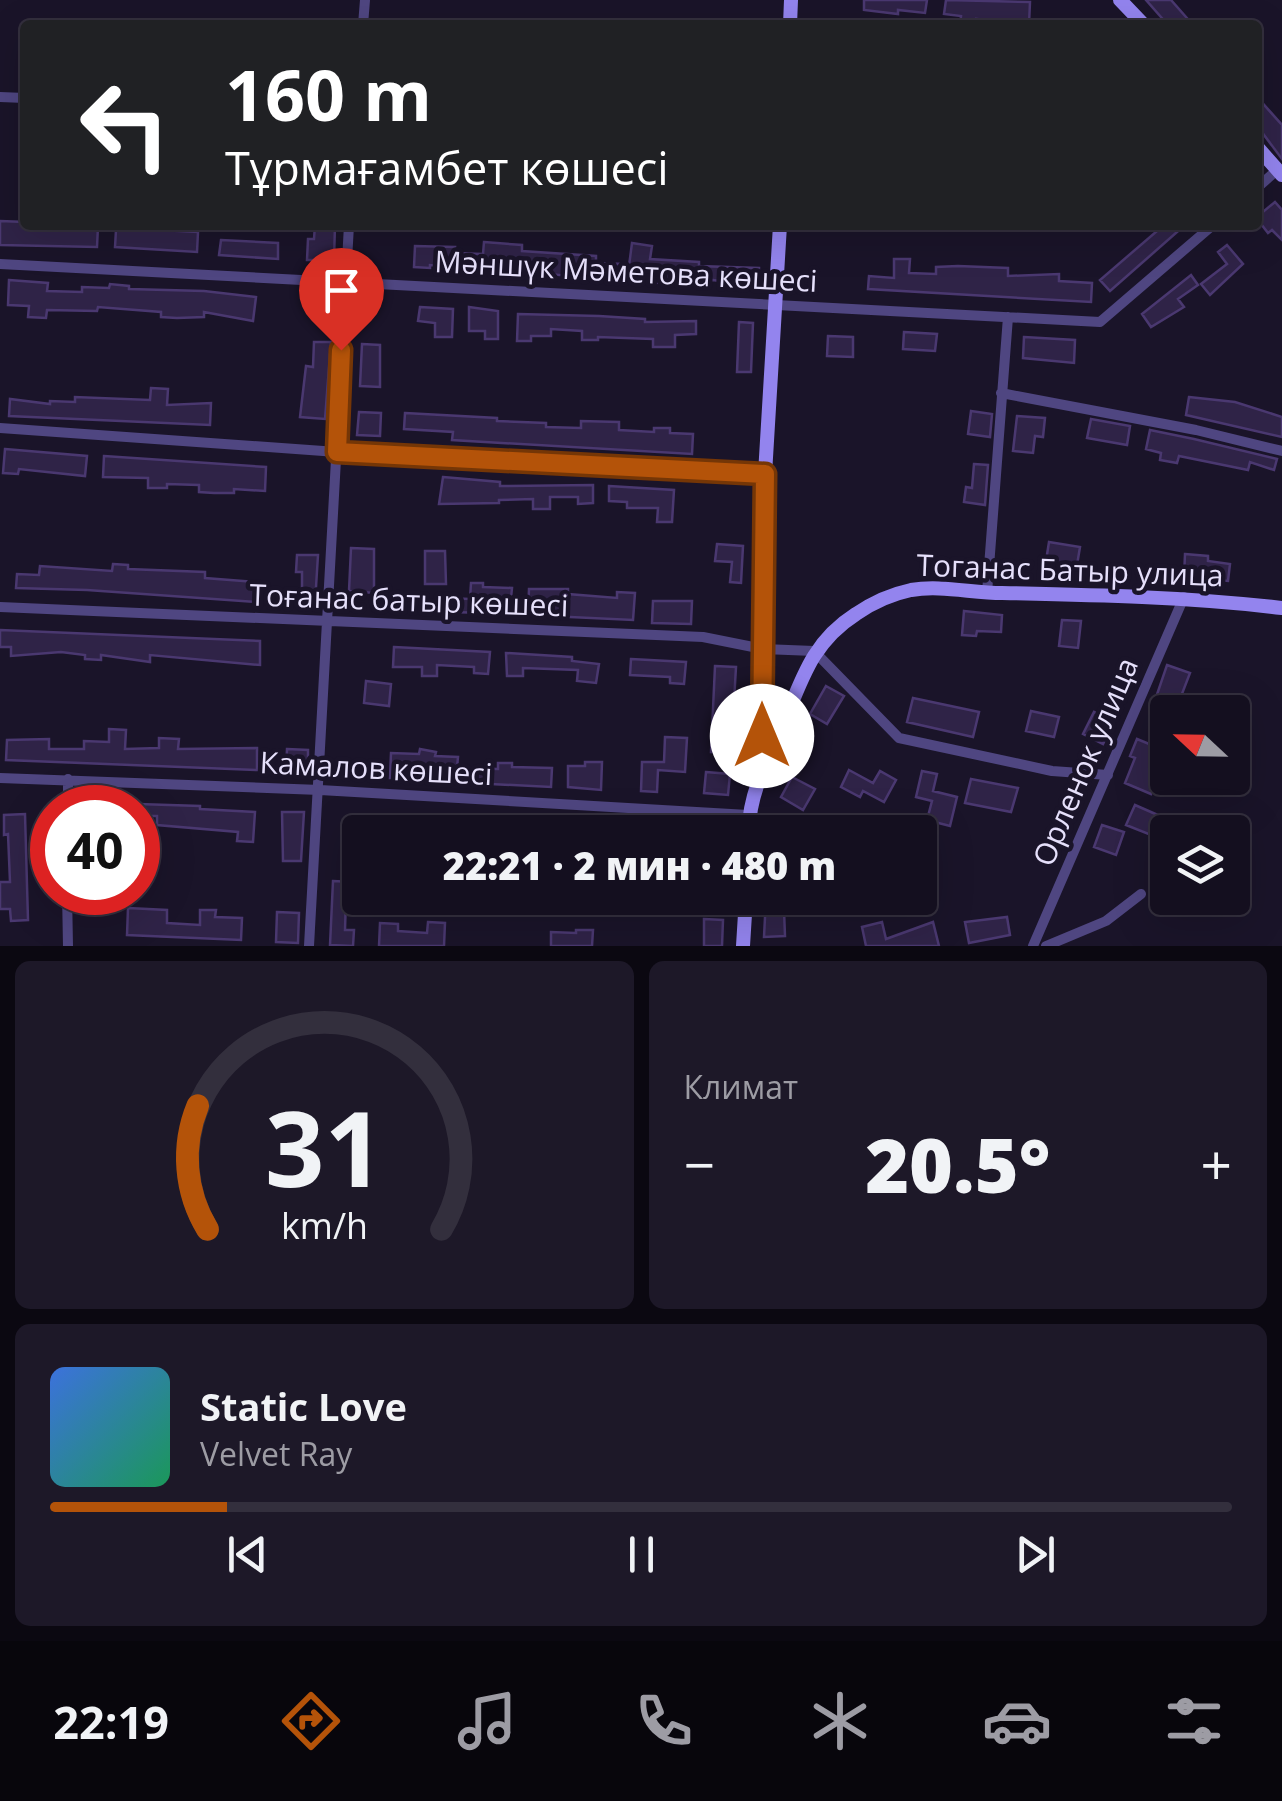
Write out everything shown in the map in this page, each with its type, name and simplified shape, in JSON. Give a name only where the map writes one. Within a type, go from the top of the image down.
[{"type":"street","points":[[1120,0],[1139,20]]},
{"type":"street","points":[[1262,153],[1280,173]]},
{"type":"street","points":[[309,946],[348,230]]},
{"type":"street","points":[[768,760],[762,736],[765,474],[780,230]]},
{"type":"street","name":"Мәншүк Мәметова көшесі","points":[[0,264],[1100,322],[1207,230]]},
{"type":"street","points":[[987,593],[1008,318]]},
{"type":"street","points":[[1002,393],[1196,430],[1282,451]]},
{"type":"street","points":[[0,428],[337,452],[765,474]]},
{"type":"street","name":"Тоганас Батыр улица","points":[[748,815],[814,652],[828,635],[881,600],[926,589],[1184,597],[1282,608]]},
{"type":"street","name":"Орленок улица","points":[[1034,946],[1184,597]]},
{"type":"street","name":"Тоғанас батыр көшесі","points":[[0,608],[703,638],[762,649],[814,652]]},
{"type":"street","points":[[814,652],[898,738],[1052,771],[1108,775]]},
{"type":"street","name":"Камалов көшесі","points":[[0,778],[320,790],[748,815]]},
{"type":"street","points":[[68,779],[68,785]]},
{"type":"street","points":[[1046,946],[1106,921],[1141,894]]},
{"type":"street","points":[[67,915],[68,946]]},
{"type":"street","points":[[743,946],[745,915]]},
{"type":"building","points":[[864,0],[927,0],[925,13],[898,10],[898,14],[864,10]]},
{"type":"building","points":[[946,0],[1030,2],[1029,20],[961,20],[961,16],[944,14]]},
{"type":"building","points":[[1146,0],[1171,0],[1189,20],[1164,20]]},
{"type":"building","points":[[1262,102],[1282,125],[1282,159],[1262,132]]},
{"type":"building","points":[[1275,202],[1282,210],[1282,240],[1262,225],[1262,213]]},
{"type":"building","points":[[0,221],[20,222],[20,230],[98,230],[97,247],[0,245]]},
{"type":"building","points":[[116,230],[198,232],[197,252],[115,247]]},
{"type":"building","points":[[315,230],[335,230],[334,260],[307,260],[308,239],[314,239]]},
{"type":"building","points":[[1158,230],[1179,230],[1110,291],[1100,280]]},
{"type":"building","points":[[221,240],[278,243],[278,259],[219,255]]},
{"type":"building","points":[[484,242],[522,245],[522,251],[596,256],[596,263],[624,264],[623,280],[414,267],[415,246],[455,247],[454,253],[483,254]]},
{"type":"building","points":[[632,243],[652,246],[650,259],[759,268],[758,287],[713,280],[655,283],[655,270],[629,266]]},
{"type":"building","points":[[1227,245],[1243,264],[1210,295],[1201,284],[1227,264],[1218,252]]},
{"type":"building","points":[[894,259],[910,259],[909,273],[936,274],[936,267],[958,266],[1008,268],[1008,276],[1059,274],[1059,281],[1092,283],[1091,302],[868,289],[869,276],[894,278]]},
{"type":"building","points":[[1191,275],[1198,285],[1178,299],[1184,307],[1151,327],[1142,314]]},
{"type":"building","points":[[9,280],[48,283],[47,291],[82,292],[82,287],[109,288],[110,284],[129,289],[256,297],[253,321],[204,312],[204,317],[177,318],[161,317],[161,312],[98,307],[97,311],[47,310],[46,318],[28,317],[29,306],[8,305]]},
{"type":"building","points":[[420,307],[453,309],[452,337],[435,337],[435,323],[418,321]]},
{"type":"building","points":[[469,307],[498,311],[498,339],[485,339],[485,331],[469,331]]},
{"type":"building","points":[[518,314],[599,316],[645,322],[696,321],[696,334],[675,335],[675,347],[653,347],[653,339],[582,340],[582,331],[551,329],[551,336],[517,341]]},
{"type":"building","points":[[739,322],[753,323],[751,372],[737,372]]},
{"type":"building","points":[[904,332],[937,334],[935,351],[903,349]]},
{"type":"building","points":[[828,336],[853,337],[853,357],[827,356]]},
{"type":"building","points":[[1024,337],[1075,340],[1074,363],[1023,358]]},
{"type":"building","points":[[314,342],[331,342],[325,419],[300,417],[306,366],[313,367]]},
{"type":"building","points":[[362,344],[380,345],[380,387],[360,386]]},
{"type":"building","points":[[151,388],[168,389],[167,405],[211,403],[210,425],[9,416],[10,399],[50,404],[75,402],[75,397],[150,400]]},
{"type":"building","points":[[1189,397],[1235,402],[1282,417],[1282,437],[1186,415]]},
{"type":"building","points":[[971,411],[992,414],[990,437],[968,434]]},
{"type":"building","points":[[359,412],[381,413],[380,436],[357,435]]},
{"type":"building","points":[[405,413],[497,418],[546,423],[546,427],[581,428],[581,421],[619,422],[619,430],[654,432],[654,428],[670,428],[670,433],[693,434],[692,454],[452,440],[453,432],[404,429]]},
{"type":"building","points":[[1017,416],[1045,418],[1043,437],[1035,436],[1033,453],[1013,451]]},
{"type":"building","points":[[1091,419],[1130,426],[1127,445],[1087,438]]},
{"type":"building","points":[[1150,430],[1277,459],[1274,470],[1250,462],[1248,470],[1179,456],[1177,463],[1160,460],[1161,453],[1146,449]]},
{"type":"building","points":[[5,449],[87,456],[85,476],[19,469],[18,474],[3,473]]},
{"type":"building","points":[[104,456],[266,467],[265,491],[199,492],[199,485],[167,484],[167,488],[148,488],[148,478],[103,477]]},
{"type":"building","points":[[974,464],[988,465],[985,505],[964,502],[966,487],[972,488]]},
{"type":"building","points":[[443,477],[500,482],[500,486],[593,485],[593,503],[578,504],[578,497],[550,497],[550,509],[533,509],[533,499],[439,504]]},
{"type":"building","points":[[609,486],[674,490],[672,522],[657,522],[658,508],[627,508],[627,502],[609,501]]},
{"type":"building","points":[[1049,542],[1080,547],[1077,565],[1046,561]]},
{"type":"building","points":[[717,544],[743,546],[741,583],[730,582],[732,562],[715,561]]},
{"type":"building","points":[[351,548],[374,549],[374,593],[349,591]]},
{"type":"building","points":[[425,551],[445,551],[446,584],[425,584]]},
{"type":"building","points":[[1185,554],[1208,556],[1208,561],[1230,564],[1228,581],[1184,577]]},
{"type":"building","points":[[297,555],[318,555],[315,603],[302,603],[302,572],[296,572]]},
{"type":"building","points":[[113,564],[128,565],[128,569],[205,572],[205,578],[257,582],[257,602],[16,588],[17,574],[39,575],[40,566],[112,571]]},
{"type":"building","points":[[471,583],[512,588],[511,598],[495,597],[493,613],[446,612],[447,598],[470,599]]},
{"type":"building","points":[[529,589],[568,589],[568,594],[617,598],[617,592],[635,593],[633,620],[528,615]]},
{"type":"building","points":[[653,601],[692,601],[691,624],[652,623]]},
{"type":"building","points":[[964,611],[1002,615],[1001,632],[962,635]]},
{"type":"building","points":[[1062,620],[1081,621],[1078,648],[1059,646]]},
{"type":"building","points":[[0,630],[260,641],[260,665],[150,655],[150,662],[101,655],[101,660],[85,659],[85,655],[61,652],[11,656],[11,647],[0,647]]},
{"type":"building","points":[[394,647],[490,652],[488,674],[474,673],[474,667],[437,665],[437,676],[422,676],[422,667],[393,667]]},
{"type":"building","points":[[506,653],[572,657],[572,661],[599,664],[596,683],[577,681],[578,670],[523,668],[523,676],[507,676]]},
{"type":"building","points":[[631,659],[686,662],[684,684],[670,683],[670,677],[630,675]]},
{"type":"building","points":[[1167,665],[1190,673],[1182,695],[1157,695]]},
{"type":"building","points":[[715,666],[736,667],[731,753],[711,752]]},
{"type":"building","points":[[366,681],[391,684],[389,706],[364,703]]},
{"type":"building","points":[[826,686],[844,696],[827,724],[810,714]]},
{"type":"building","points":[[913,698],[979,712],[973,737],[907,722]]},
{"type":"building","points":[[1031,711],[1059,717],[1054,737],[1026,731]]},
{"type":"building","points":[[1094,712],[1114,721],[1103,744],[1083,734]]},
{"type":"building","points":[[109,729],[126,730],[125,749],[159,748],[159,738],[179,739],[178,749],[257,748],[257,770],[6,760],[7,740],[49,739],[49,749],[84,749],[84,741],[109,742]]},
{"type":"building","points":[[665,737],[687,738],[685,772],[658,770],[657,792],[641,791],[642,762],[664,762]]},
{"type":"building","points":[[1137,739],[1150,744],[1150,794],[1125,783],[1135,758],[1130,756]]},
{"type":"building","points":[[287,749],[308,750],[308,774],[286,773]]},
{"type":"building","points":[[420,749],[436,752],[435,756],[458,757],[457,768],[498,769],[498,763],[512,763],[512,767],[552,768],[551,787],[390,778],[391,753],[419,754]]},
{"type":"building","points":[[585,762],[602,762],[601,790],[568,787],[568,766],[585,766]]},
{"type":"building","points":[[849,770],[873,783],[880,771],[896,780],[884,802],[863,791],[860,797],[841,787]]},
{"type":"building","points":[[922,771],[937,774],[933,791],[957,797],[950,826],[937,823],[937,815],[928,815],[932,801],[916,797]]},
{"type":"building","points":[[706,772],[730,774],[728,795],[704,793]]},
{"type":"building","points":[[792,777],[815,789],[803,810],[781,797]]},
{"type":"building","points":[[971,779],[1018,788],[1011,812],[965,803]]},
{"type":"building","points":[[160,805],[255,812],[253,842],[237,841],[238,832],[160,825]]},
{"type":"building","points":[[1135,805],[1158,815],[1150,815],[1150,835],[1126,825]]},
{"type":"building","points":[[282,812],[304,812],[301,861],[283,861]]},
{"type":"building","points":[[25,814],[28,920],[11,921],[10,909],[0,909],[0,882],[10,882],[4,815]]},
{"type":"building","points":[[1102,825],[1124,832],[1116,855],[1094,847]]},
{"type":"building","points":[[333,881],[342,881],[342,915],[345,915],[345,930],[354,930],[353,946],[330,945]]},
{"type":"building","points":[[160,910],[167,910],[167,923],[200,925],[200,910],[216,910],[215,917],[242,918],[241,940],[127,935],[128,915],[160,915]]},
{"type":"building","points":[[277,912],[299,913],[298,943],[276,942]]},
{"type":"building","points":[[765,915],[784,915],[785,936],[764,937]]},
{"type":"building","points":[[1007,917],[1010,935],[969,943],[965,922]]},
{"type":"building","points":[[704,919],[723,920],[722,946],[704,946]]},
{"type":"building","points":[[428,922],[445,923],[444,946],[379,946],[380,923],[398,924],[398,931],[427,933]]},
{"type":"building","points":[[882,922],[886,939],[933,922],[939,946],[866,946],[862,927]]},
{"type":"building","points":[[593,930],[592,946],[551,946],[551,932]]},
{"type":"route","points":[[341,350],[337,452],[765,474],[762,736]]}]
